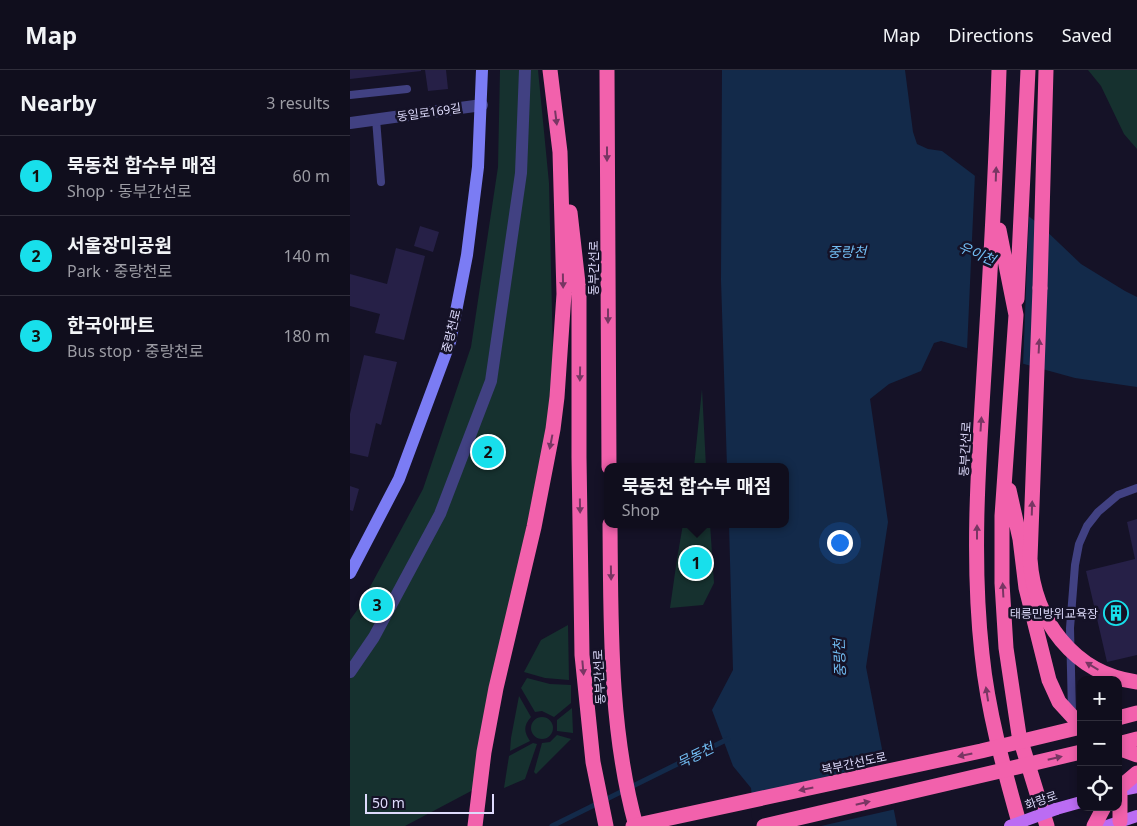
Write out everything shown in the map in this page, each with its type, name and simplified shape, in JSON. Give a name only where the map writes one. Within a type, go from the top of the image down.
[{"type":"highway","points":[[550,70],[580,292],[579,457],[582,655],[591,746],[605,819]]},
{"type":"highway","name":"동부간선로","points":[[607,70],[609,463]]},
{"type":"highway","name":"동부간선로","points":[[999,70],[994,208],[978,472],[977,575],[982,654],[995,737],[1020,826]]},
{"type":"highway","points":[[1028,70],[1019,284],[1005,474],[1002,549],[1006,648],[1019,736],[1047,826]]},
{"type":"highway","points":[[1046,70],[1031,575],[1044,615],[1058,637],[1070,650],[1098,670],[1116,678],[1137,682]]},
{"type":"highway","points":[[475,826],[484,752],[496,688],[534,527],[553,429],[564,294],[560,152]]},
{"type":"highway","points":[[994,208],[1016,315]]},
{"type":"highway","points":[[1005,474],[1020,538],[1026,588],[1046,670],[1053,692],[1077,723]]},
{"type":"highway","name":"동부간선로","points":[[610,528],[616,719],[635,826]]},
{"type":"highway","points":[[1122,717],[1137,713]]},
{"type":"highway","name":"북부간선도로","points":[[635,826],[981,751],[1077,724]]},
{"type":"highway","points":[[1122,743],[1137,739]]},
{"type":"highway","points":[[1122,749],[1137,755]]},
{"type":"highway","points":[[764,826],[1077,753]]},
{"type":"highway","points":[[1122,786],[1137,773]]},
{"type":"highway","points":[[1094,826],[1102,811]]},
{"type":"highway","points":[[1116,824],[1117,811]]},
{"type":"main road","name":"중랑천로","points":[[350,573],[399,479],[450,342],[467,255],[478,167],[482,70]]},
{"type":"main road","points":[[1122,789],[1137,787]]},
{"type":"main road","name":"화랑로","points":[[1010,826],[1077,803]]},
{"type":"main road","points":[[1116,824],[1137,816]]},
{"type":"street","points":[[350,672],[374,637],[440,514],[491,381],[521,173],[525,70]]},
{"type":"street","name":"동일로169길","points":[[350,123],[482,105]]},
{"type":"lane","points":[[350,96],[408,89]]},
{"type":"lane","points":[[376,119],[381,182]]},
{"type":"lane","points":[[1078,721],[1070,628],[1075,566],[1079,544],[1087,526],[1098,512],[1118,495],[1137,488]]},
{"type":"green space","points":[[500,70],[538,70],[549,183],[553,355],[549,416],[473,790],[405,826],[350,826],[350,620],[358,609],[423,489],[471,347],[498,167]]},
{"type":"green space","points":[[1088,70],[1137,70],[1137,149],[1124,134],[1101,86]]},
{"type":"green space","points":[[702,389],[706,463],[694,463]]},
{"type":"green space","points":[[682,528],[710,528],[714,583],[703,605],[670,608]]},
{"type":"green space","points":[[568,625],[569,680],[545,678],[524,672],[541,640]]},
{"type":"green space","points":[[527,678],[550,684],[571,685],[571,703],[554,717],[542,711],[535,712],[521,688]]},
{"type":"green space","points":[[519,696],[531,717],[525,729],[530,741],[510,751],[511,738]]},
{"type":"green space","points":[[572,708],[573,733],[557,731],[557,720]]},
{"type":"green space","points":[[542,717],[550,720],[553,728],[550,736],[542,739],[534,736],[531,728],[534,720]]},
{"type":"green space","points":[[557,735],[571,739],[536,774],[534,772],[542,743],[550,742]]},
{"type":"green space","points":[[533,743],[537,744],[525,779],[504,788],[509,756]]},
{"type":"water","name":"중랑천","points":[[722,70],[905,70],[913,132],[917,144],[928,149],[942,151],[1039,224],[1081,264],[1137,297],[1137,387],[1075,378],[941,341],[934,343],[921,371],[889,384],[870,399],[888,522],[866,667],[897,826],[755,826],[751,788],[733,766],[712,710],[733,670],[729,528],[789,528],[789,463],[727,463],[721,280]]},
{"type":"pier","points":[[975,173],[1029,213],[1023,366],[967,350]]},
{"type":"pier","points":[[887,762],[896,809],[821,826],[753,826],[749,795]]},
{"type":"building","points":[[350,70],[421,70],[421,71],[350,79]]},
{"type":"building","points":[[425,70],[446,70],[448,89],[428,91]]},
{"type":"building","points":[[420,226],[439,232],[433,252],[414,246]]},
{"type":"building","points":[[396,248],[425,256],[404,340],[375,333],[380,314],[350,306],[350,274],[387,284]]},
{"type":"building","points":[[364,355],[397,362],[381,425],[376,423],[368,457],[350,453],[350,414]]},
{"type":"building","points":[[350,486],[359,489],[353,511],[350,510]]},
{"type":"building","name":"태릉민방위교육장","points":[[1137,519],[1137,655],[1107,662],[1086,571],[1135,559],[1127,522]]},
{"type":"waterway","name":"묵동천","points":[[552,826],[728,739]]},
{"type":"place","name":"서울장미공원","points":[[488,452]]},
{"type":"place","name":"묵동천 합수부 매점","points":[[696,563]]},
{"type":"place","name":"한국아파트","points":[[377,605]]},
{"type":"place","name":"태릉민방위교육장","points":[[1116,613]]},
{"type":"water label","name":"우이천","points":[[977,253]]}]
